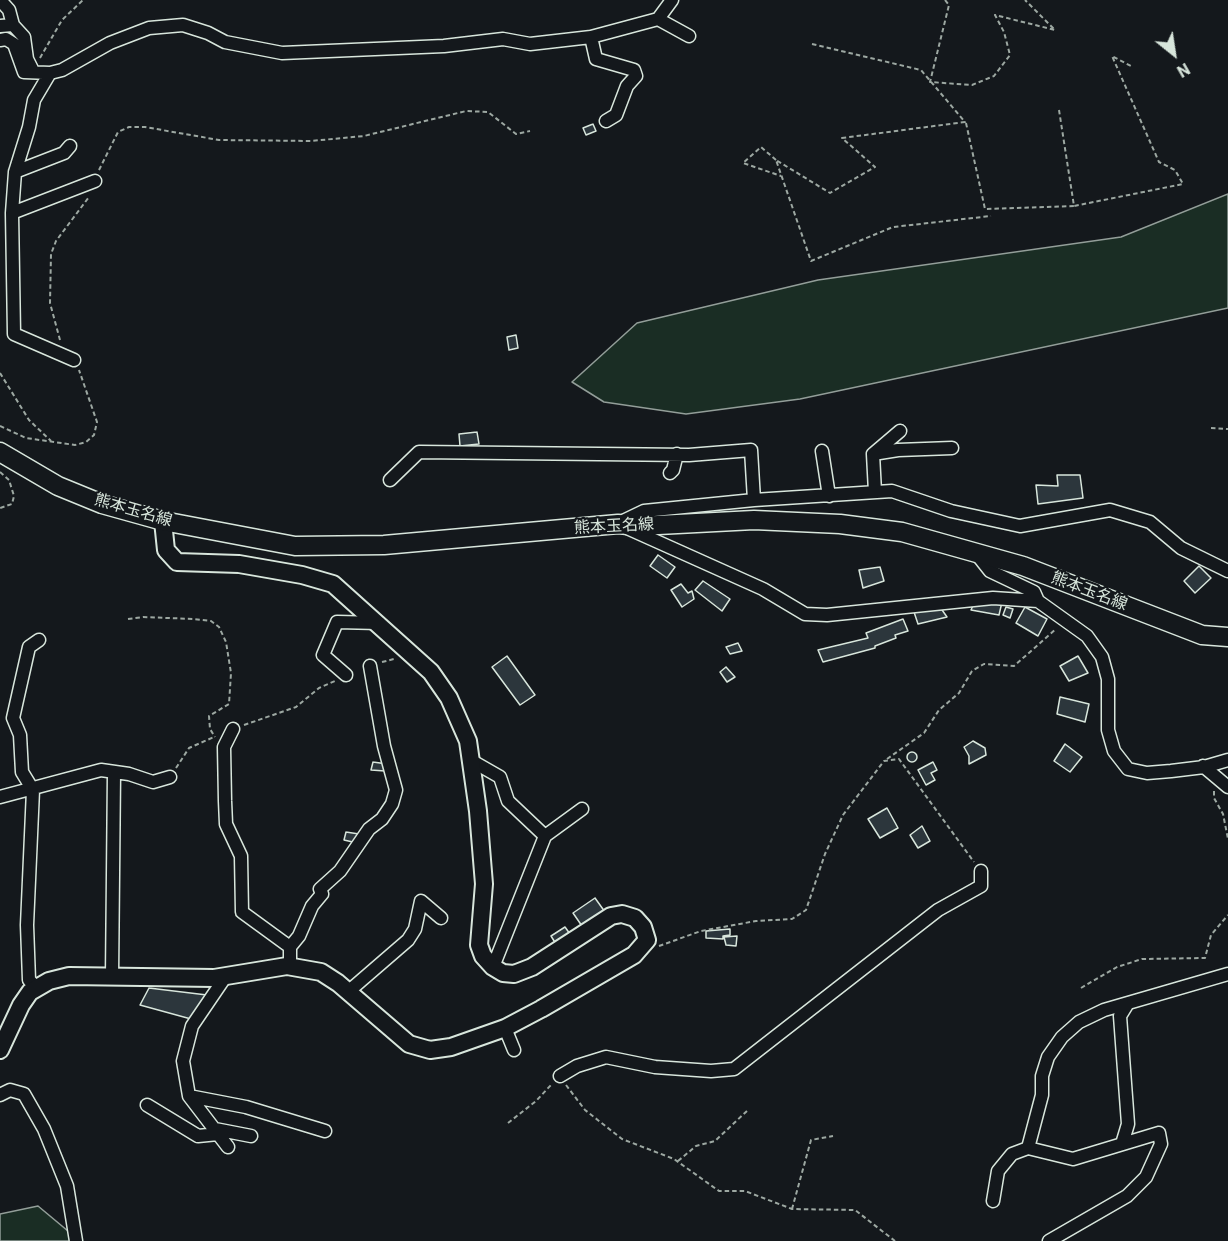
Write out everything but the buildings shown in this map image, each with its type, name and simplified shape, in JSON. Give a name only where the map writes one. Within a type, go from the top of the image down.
[{"type":"main road","name":"熊本玉名線","points":[[0,452],[58,486],[102,504],[163,521],[295,546],[384,545],[618,524],[639,526],[754,520],[840,524],[902,532],[1023,566],[1202,635],[1228,637]]},
{"type":"street","points":[[0,0],[9,10],[13,25],[24,37],[27,59],[33,70]]},
{"type":"street","points":[[0,40],[6,39],[14,44],[24,72],[33,70],[50,73],[62,70],[110,43],[149,28],[183,25],[208,33],[225,42],[282,53],[444,46],[503,39],[530,44],[591,37],[658,19],[672,0]]},
{"type":"street","points":[[658,19],[689,36]]},
{"type":"street","points":[[0,26],[13,25]]},
{"type":"street","points":[[591,37],[596,59],[634,70],[636,76],[627,86],[616,115],[606,121]]},
{"type":"street","points":[[50,73],[34,100],[29,127],[15,172],[12,213],[14,334],[74,360]]},
{"type":"street","points":[[15,172],[64,153],[70,146]]},
{"type":"street","points":[[12,213],[95,181]]},
{"type":"street","points":[[873,454],[900,431]]},
{"type":"street","points":[[873,454],[898,450],[952,448]]},
{"type":"street","points":[[390,480],[419,452],[677,454],[751,450],[754,500]]},
{"type":"street","points":[[822,451],[829,496]]},
{"type":"street","points":[[670,473],[677,454]]},
{"type":"street","points":[[873,454],[875,492]]},
{"type":"street","points":[[618,524],[644,511],[754,500],[892,491],[951,511],[1020,526],[1110,510],[1150,522],[1181,548],[1228,571]]},
{"type":"street","points":[[0,1050],[21,1005],[37,988],[49,981],[69,976],[226,976],[290,966],[321,972],[350,991],[409,1044],[430,1050],[451,1047],[505,1028],[634,955],[647,940],[643,927],[635,918],[622,915],[611,916],[532,967],[514,974],[503,973],[493,967],[483,956],[479,945],[484,884],[468,741],[449,698],[431,672],[409,649],[333,584],[302,575],[239,564],[177,562],[166,550],[163,521]]},
{"type":"street","points":[[618,524],[763,589],[805,614],[827,615],[993,598],[1038,601],[1088,636],[1102,657],[1108,679],[1108,730],[1114,752],[1128,769],[1147,773],[1203,766],[1228,760]]},
{"type":"street","points":[[974,551],[990,571],[1034,592],[1038,601]]},
{"type":"street","points":[[346,675],[323,655],[337,622],[379,623]]},
{"type":"street","points":[[37,988],[29,980],[27,925],[33,790],[22,772],[20,735],[13,718],[29,647],[39,640]]},
{"type":"street","points":[[290,966],[290,947],[299,936],[312,906],[322,894],[320,889],[340,872],[369,829],[382,819],[392,804],[396,790],[380,723],[370,666]]},
{"type":"street","points":[[233,729],[224,747],[226,824],[241,856],[242,912],[290,947]]},
{"type":"street","points":[[472,761],[500,777],[508,801],[545,836]]},
{"type":"street","points":[[1203,766],[1228,787]]},
{"type":"street","points":[[0,797],[101,770],[153,782],[170,777]]},
{"type":"street","points":[[112,977],[114,772]]},
{"type":"street","points":[[493,967],[545,836],[582,809]]},
{"type":"street","points":[[560,1076],[577,1065],[606,1057],[655,1067],[711,1071],[734,1069],[938,910],[981,886],[981,871]]},
{"type":"street","points":[[350,991],[408,940],[415,929],[421,901],[441,918]]},
{"type":"street","points":[[1028,1148],[1042,1095],[1042,1076],[1062,1037],[1079,1022],[1104,1010],[1228,974]]},
{"type":"street","points":[[226,976],[192,1026],[183,1061],[189,1096],[228,1147]]},
{"type":"street","points":[[1122,1144],[1128,1124],[1120,1016],[1128,1003]]},
{"type":"street","points":[[505,1028],[514,1050]]},
{"type":"street","points":[[0,1095],[10,1090],[24,1094],[44,1129],[67,1186],[76,1241]]},
{"type":"street","points":[[189,1096],[246,1107],[325,1131]]},
{"type":"street","points":[[147,1105],[198,1136],[217,1132],[251,1136]]},
{"type":"street","points":[[993,1201],[998,1171],[1012,1154],[1028,1148],[1073,1159],[1159,1133],[1161,1144],[1146,1177],[1126,1196],[1049,1241]]},
{"type":"path","points":[[33,70],[63,20],[83,0]]},
{"type":"path","points":[[930,82],[950,5],[945,0]]},
{"type":"path","points":[[930,82],[972,86],[994,76],[1010,56],[995,15],[1055,30],[1025,0]]},
{"type":"path","points":[[812,44],[921,70],[966,122],[985,209],[1074,206],[1183,184],[1174,170],[1159,162],[1112,56],[1131,66]]},
{"type":"path","points":[[1059,110],[1074,206]]},
{"type":"path","points":[[0,426],[26,438],[75,445],[86,442],[94,435],[98,422],[74,360],[60,340],[56,329],[50,303],[51,254],[56,241],[91,194],[118,132],[129,127],[145,127],[219,140],[311,141],[364,136],[466,111],[488,112],[516,134],[530,131]]},
{"type":"path","points":[[782,176],[743,163],[761,147],[776,160],[830,193],[874,167],[842,138],[966,122]]},
{"type":"path","points":[[776,160],[811,261],[893,226],[991,216]]},
{"type":"path","points":[[0,373],[29,420],[51,441]]},
{"type":"path","points":[[1211,428],[1228,429]]},
{"type":"path","points":[[0,472],[9,480],[14,496],[12,504],[0,508]]},
{"type":"path","points":[[128,619],[143,617],[194,619],[211,621],[219,627],[226,642],[231,673],[229,704],[209,716],[210,729],[215,737]]},
{"type":"path","points":[[634,955],[700,931],[756,921],[792,919],[806,910],[825,854],[843,815],[884,761],[924,733],[939,710],[958,693],[972,671],[984,664],[1014,666],[1066,620]]},
{"type":"path","points":[[370,666],[392,660],[409,649]]},
{"type":"path","points":[[170,777],[189,748],[233,729],[296,707],[319,688],[346,675]]},
{"type":"path","points":[[884,761],[899,759],[981,871]]},
{"type":"path","points":[[1215,776],[1214,798],[1223,814],[1228,839]]},
{"type":"path","points":[[1081,988],[1117,967],[1142,959],[1205,958],[1211,934],[1228,915]]},
{"type":"path","points":[[508,1123],[536,1101],[560,1076],[585,1110],[622,1139],[678,1161],[719,1191],[745,1191],[792,1209],[855,1210],[895,1241]]},
{"type":"path","points":[[678,1161],[696,1146],[715,1141],[749,1109]]},
{"type":"path","points":[[792,1209],[811,1140],[833,1136]]},
{"type":"green space","points":[[1228,194],[1228,308],[800,399],[686,414],[604,402],[572,382],[637,323],[818,280],[1121,237]]},
{"type":"green space","points":[[38,1206],[80,1241],[0,1241],[0,1214]]}]
